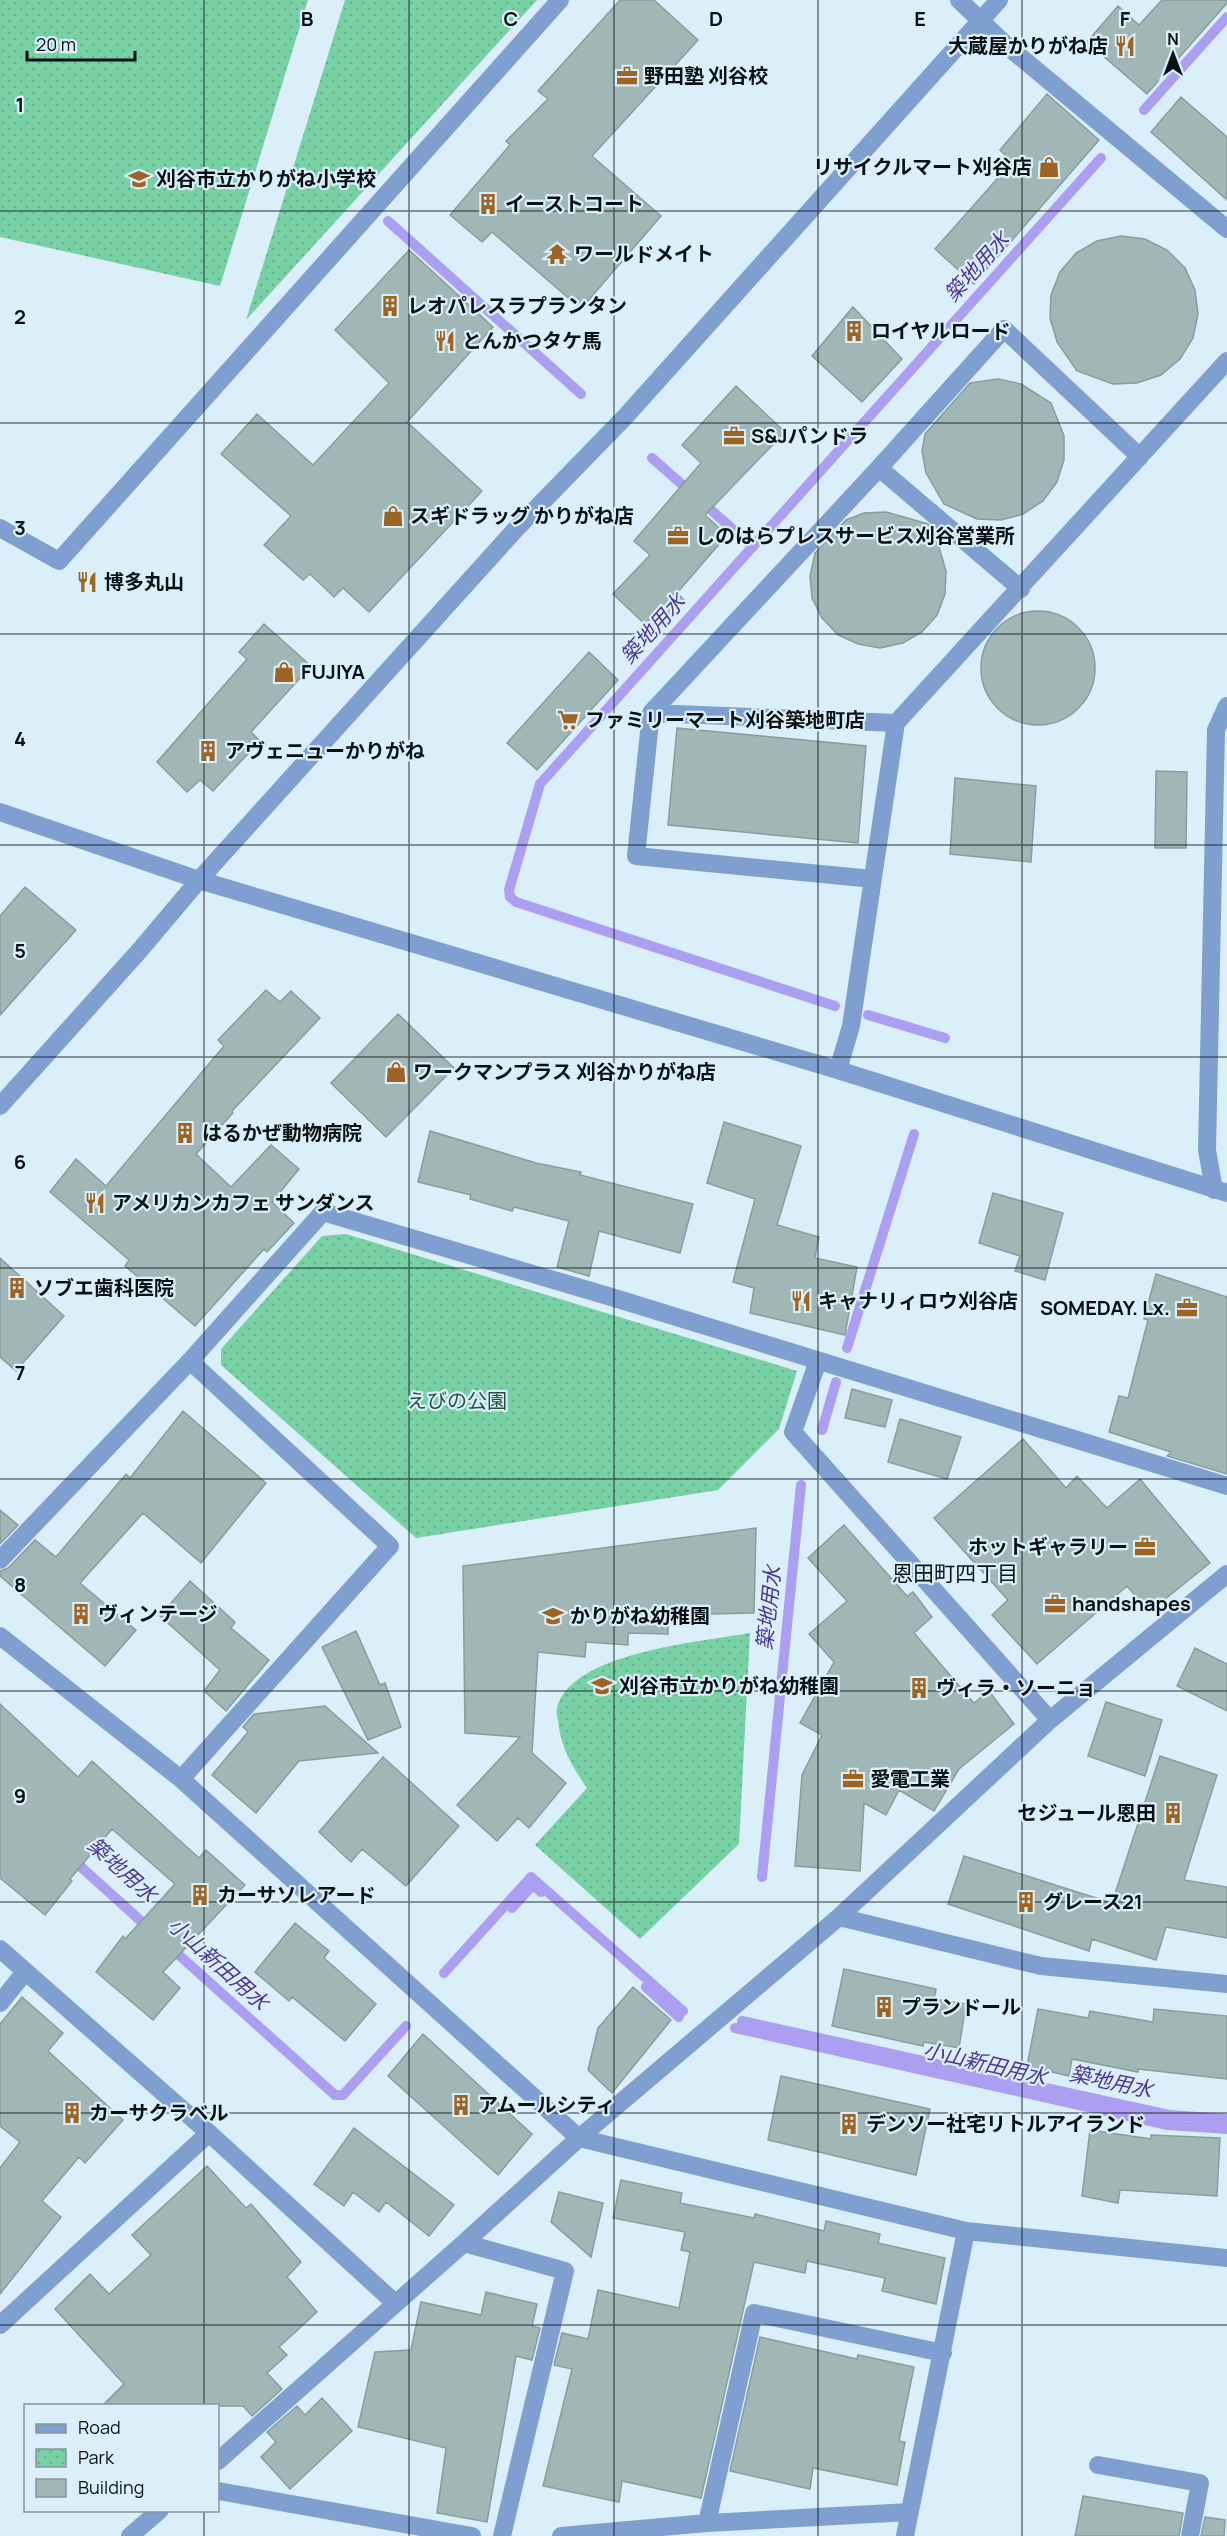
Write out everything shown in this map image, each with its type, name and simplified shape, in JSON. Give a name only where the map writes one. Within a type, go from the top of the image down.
[{"type":"street","points":[[0,528],[59,561],[560,0]]},
{"type":"street","points":[[959,0],[1006,45],[1227,228]]},
{"type":"street","points":[[0,1106],[515,530],[625,417],[999,0]]},
{"type":"street","points":[[873,879],[636,856],[651,713],[879,468],[1004,329],[1140,457]]},
{"type":"street","points":[[838,1070],[852,1026],[896,723],[1021,589],[1227,361]]},
{"type":"street","points":[[879,468],[1021,589]]},
{"type":"street","points":[[1220,1192],[1207,1150],[1216,730],[1227,706]]},
{"type":"street","points":[[651,713],[896,723]]},
{"type":"street","points":[[0,812],[200,880],[838,1070],[1220,1192]]},
{"type":"street","points":[[0,1560],[190,1361],[323,1212],[608,1296],[1227,1486]]},
{"type":"street","points":[[181,1779],[390,1546],[190,1361]]},
{"type":"street","points":[[818,1361],[793,1432],[1050,1720]]},
{"type":"street","points":[[219,2460],[579,2138],[839,1917],[1050,1720],[1227,1574]]},
{"type":"street","points":[[0,1636],[181,1779],[579,2138],[966,2231],[1227,2258]]},
{"type":"street","points":[[839,1917],[1041,1966],[1227,1984]]},
{"type":"street","points":[[0,1949],[209,2133],[395,2302]]},
{"type":"street","points":[[0,2003],[25,1972]]},
{"type":"street","points":[[0,2325],[209,2133]]},
{"type":"street","points":[[905,2536],[966,2231]]},
{"type":"street","points":[[464,2243],[565,2271],[502,2536]]},
{"type":"street","points":[[707,2523],[754,2313],[943,2353]]},
{"type":"street","points":[[1098,2465],[1200,2483],[1190,2536]]},
{"type":"street","points":[[219,2491],[472,2536]]},
{"type":"street","points":[[130,2536],[159,2512]]},
{"type":"street","points":[[561,2536],[707,2523],[910,2512]]},
{"type":"green space","points":[[0,0],[308,0],[220,286],[0,237]]},
{"type":"green space","points":[[345,0],[537,0],[246,320]]},
{"type":"green space","name":"えびの公園","points":[[346,1234],[797,1371],[779,1429],[718,1490],[416,1538],[221,1365],[221,1349],[322,1236]]},
{"type":"green space","points":[[750,1633],[739,1844],[640,1939],[535,1845],[587,1788],[565,1748],[559,1731],[557,1708],[567,1689],[586,1674],[611,1662],[671,1646]]},
{"type":"building","points":[[620,0],[654,0],[698,40],[592,156],[661,216],[581,309],[492,232],[482,242],[450,215],[510,145],[506,141],[548,99],[538,91]]},
{"type":"building","points":[[1162,0],[1227,0],[1227,3],[1147,94],[1087,42],[1118,6],[1139,25]]},
{"type":"building","points":[[1047,94],[1099,140],[974,284],[935,249],[1012,162],[1000,150]]},
{"type":"building","points":[[1181,97],[1227,137],[1227,200],[1151,132]]},
{"type":"building","points":[[1121,236],[1145,239],[1167,250],[1185,268],[1195,290],[1198,314],[1193,338],[1180,359],[1161,375],[1137,383],[1113,384],[1077,371],[1057,342],[1050,318],[1051,295],[1060,272],[1076,253],[1097,241]]},
{"type":"building","points":[[409,250],[493,327],[407,422],[482,491],[369,612],[343,588],[334,597],[310,574],[303,580],[264,545],[291,516],[221,454],[257,414],[313,465],[389,383],[335,330]]},
{"type":"building","name":"ロイヤルロード","points":[[853,307],[902,359],[862,402],[812,356]]},
{"type":"building","points":[[998,379],[1021,384],[1051,403],[1064,436],[1064,460],[1057,482],[1043,501],[1023,514],[1001,520],[977,519],[944,504],[926,473],[922,451],[925,434],[970,383]]},
{"type":"building","points":[[736,386],[785,432],[705,515],[727,535],[677,593],[684,600],[653,632],[613,594],[650,555],[634,541],[701,463],[682,445]]},
{"type":"building","points":[[886,512],[928,524],[934,530],[946,571],[945,594],[937,615],[922,632],[903,643],[880,648],[858,644],[838,635],[822,618],[812,598],[810,576],[815,553],[846,520],[864,513]]},
{"type":"building","points":[[1038,611],[1060,616],[1078,628],[1090,646],[1095,668],[1090,690],[1078,708],[1060,720],[1038,725],[1016,720],[998,708],[986,690],[981,668],[986,646],[998,628],[1016,616]]},
{"type":"building","points":[[264,624],[311,666],[251,732],[260,741],[213,791],[200,780],[187,792],[157,762],[247,659],[239,652]]},
{"type":"building","points":[[589,652],[618,680],[537,770],[507,743]]},
{"type":"building","points":[[677,728],[866,746],[858,843],[668,825]]},
{"type":"building","points":[[1156,771],[1187,772],[1186,848],[1155,848]]},
{"type":"building","points":[[955,778],[1036,786],[1031,862],[950,854]]},
{"type":"building","points":[[25,887],[76,930],[0,1015],[0,916]]},
{"type":"building","points":[[266,990],[280,1002],[291,991],[320,1018],[232,1111],[233,1113],[196,1154],[231,1187],[271,1145],[299,1169],[272,1202],[294,1223],[267,1252],[264,1249],[195,1326],[125,1266],[129,1260],[50,1192],[76,1159],[106,1186],[224,1046],[218,1040]]},
{"type":"building","name":"ワークマンプラス 刈谷かりがね店","points":[[398,1014],[454,1068],[386,1137],[331,1083]]},
{"type":"building","points":[[724,1122],[801,1146],[777,1225],[819,1237],[815,1258],[857,1267],[845,1335],[750,1313],[754,1288],[733,1282],[755,1199],[707,1183]]},
{"type":"building","points":[[430,1131],[536,1163],[581,1172],[580,1175],[693,1204],[680,1253],[599,1231],[589,1276],[557,1267],[569,1221],[514,1207],[512,1211],[470,1199],[471,1195],[418,1182]]},
{"type":"building","points":[[993,1193],[1063,1213],[1045,1280],[1015,1271],[1020,1256],[979,1243]]},
{"type":"building","name":"ソブエ歯科医院","points":[[0,1258],[64,1316],[16,1371],[0,1357]]},
{"type":"building","points":[[1156,1274],[1227,1297],[1227,1474],[1167,1456],[1171,1452],[1109,1432],[1119,1396],[1128,1398],[1148,1320],[1144,1319]]},
{"type":"building","points":[[852,1389],[892,1400],[885,1427],[845,1418]]},
{"type":"building","points":[[183,1411],[266,1483],[201,1563],[143,1513],[80,1583],[136,1630],[105,1666],[0,1576],[0,1571],[8,1568],[35,1540],[56,1557],[126,1474],[130,1478]]},
{"type":"building","points":[[900,1419],[961,1437],[947,1479],[888,1462]]},
{"type":"building","points":[[1023,1439],[1066,1488],[1077,1476],[1107,1508],[1140,1479],[1210,1563],[1149,1612],[1127,1586],[1037,1664],[992,1615],[1008,1600],[934,1518]]},
{"type":"building","points":[[0,1510],[18,1525],[0,1544]]},
{"type":"building","points":[[844,1525],[907,1596],[913,1592],[932,1617],[914,1633],[974,1703],[989,1691],[1014,1724],[959,1769],[934,1811],[899,1790],[886,1815],[864,1803],[860,1871],[795,1866],[802,1775],[822,1735],[800,1723],[834,1662],[809,1634],[847,1601],[808,1558]]},
{"type":"building","points":[[756,1528],[754,1613],[710,1614],[710,1625],[668,1623],[668,1634],[628,1633],[628,1645],[586,1642],[585,1657],[538,1652],[532,1753],[566,1783],[529,1828],[518,1818],[497,1841],[457,1805],[520,1737],[465,1733],[463,1566]]},
{"type":"building","points":[[190,1581],[235,1622],[231,1628],[269,1660],[226,1711],[204,1691],[220,1670],[160,1616]]},
{"type":"building","points":[[356,1631],[380,1685],[385,1683],[401,1727],[368,1740],[322,1647]]},
{"type":"building","points":[[1195,1648],[1227,1664],[1227,1711],[1177,1686]]},
{"type":"building","points":[[1106,1702],[1162,1720],[1145,1776],[1088,1756]]},
{"type":"building","points":[[0,1704],[78,1777],[92,1761],[199,1858],[206,1850],[245,1885],[163,1972],[180,1988],[153,2020],[96,1972],[123,1936],[125,1939],[175,1884],[112,1829],[70,1879],[72,1881],[45,1915],[0,1878]]},
{"type":"building","points":[[325,1706],[378,1753],[299,1761],[256,1813],[212,1775],[248,1732],[243,1727],[254,1714]]},
{"type":"building","points":[[1160,1756],[1217,1775],[1184,1880],[1227,1887],[1227,1938],[1166,1927],[1156,1960],[1092,1939],[1089,1951],[948,1904],[964,1856],[1112,1903]]},
{"type":"building","points":[[383,1757],[459,1826],[406,1886],[362,1849],[351,1862],[319,1832]]},
{"type":"building","points":[[295,1923],[329,1951],[324,1958],[376,2004],[345,2041],[292,1997],[289,2001],[255,1972]]},
{"type":"building","name":"プランドール","points":[[844,1969],[936,1989],[934,1999],[966,2004],[959,2048],[924,2042],[923,2046],[832,2026]]},
{"type":"building","points":[[633,1987],[671,2020],[612,2093],[588,2070],[598,2028]]},
{"type":"building","points":[[22,1997],[63,2033],[48,2051],[123,2120],[85,2163],[79,2157],[42,2201],[61,2217],[0,2294],[0,2168],[20,2142],[0,2126],[0,2024]]},
{"type":"building","points":[[1038,2009],[1088,2018],[1090,2011],[1153,2022],[1154,2009],[1227,2016],[1227,2079],[1138,2069],[1138,2072],[1072,2059],[1069,2076],[1027,2066]]},
{"type":"building","name":"アムールシティ","points":[[423,2034],[532,2134],[498,2175],[388,2076]]},
{"type":"building","name":"デンソー社宅リトルアイランド","points":[[781,2076],[930,2109],[916,2175],[768,2140]]},
{"type":"building","points":[[354,2128],[454,2205],[429,2236],[386,2202],[379,2212],[353,2192],[344,2206],[314,2184]]},
{"type":"building","points":[[1090,2130],[1151,2139],[1151,2135],[1220,2138],[1217,2196],[1120,2190],[1118,2203],[1082,2196]]},
{"type":"building","points":[[207,2166],[246,2208],[251,2204],[301,2262],[287,2277],[317,2312],[279,2347],[287,2355],[267,2373],[282,2389],[252,2416],[243,2406],[219,2406],[219,2404],[104,2404],[124,2384],[55,2309],[90,2274],[109,2294],[151,2255],[132,2235]]},
{"type":"building","points":[[621,2180],[682,2193],[680,2203],[754,2218],[755,2214],[824,2231],[826,2221],[880,2234],[878,2243],[945,2258],[936,2304],[882,2291],[885,2278],[807,2261],[805,2273],[754,2262],[701,2498],[622,2481],[619,2502],[543,2486],[572,2369],[554,2365],[562,2333],[588,2339],[598,2290],[679,2308],[690,2252],[681,2250],[685,2232],[613,2218]]},
{"type":"building","points":[[559,2192],[603,2203],[591,2257],[551,2222]]},
{"type":"building","points":[[486,2292],[537,2304],[532,2326],[540,2328],[532,2360],[516,2356],[487,2522],[437,2513],[446,2448],[358,2427],[375,2352],[411,2350],[421,2302],[481,2315]]},
{"type":"building","points":[[760,2337],[857,2359],[858,2355],[914,2367],[899,2441],[905,2442],[897,2485],[813,2468],[810,2489],[730,2471]]},
{"type":"building","points":[[322,2398],[352,2431],[290,2489],[261,2457],[276,2442],[267,2432],[297,2406],[305,2415]]},
{"type":"building","points":[[1083,2496],[1183,2513],[1179,2536],[1075,2536]]},
{"type":"building","points":[[1205,2517],[1225,2520],[1224,2536],[1201,2536]]},
{"type":"waterway","name":"築地用水","points":[[1144,110],[1227,17]]},
{"type":"waterway","name":"築地用水","points":[[835,1006],[516,902],[510,897],[509,890],[540,784],[1101,158]]},
{"type":"waterway","points":[[388,221],[581,394]]},
{"type":"waterway","points":[[652,458],[753,547]]},
{"type":"waterway","name":"築地用水","points":[[868,1015],[945,1038]]},
{"type":"waterway","name":"築地用水","points":[[847,1348],[914,1134]]},
{"type":"waterway","name":"築地用水","points":[[822,1430],[836,1382]]},
{"type":"waterway","name":"築地用水","points":[[762,1877],[801,1485]]},
{"type":"waterway","name":"小山新田用水","points":[[71,1858],[151,1930]]},
{"type":"waterway","name":"築地用水","points":[[444,1973],[531,1877],[683,2011]]},
{"type":"waterway","name":"小山新田用水","points":[[512,1908],[533,1885],[541,1892]]},
{"type":"waterway","name":"小山新田用水","points":[[170,1947],[335,2095],[343,2095],[406,2026]]},
{"type":"waterway","name":"小山新田用水","points":[[646,1987],[679,2017]]},
{"type":"waterway","name":"築地用水","points":[[742,2021],[1169,2115],[1227,2119]]},
{"type":"waterway","name":"小山新田用水","points":[[735,2028],[1168,2125],[1227,2129]]},
{"type":"place","name":"大蔵屋かりがね店","points":[[1125,46]]},
{"type":"place","name":"野田塾 刈谷校","points":[[627,76]]},
{"type":"place","name":"リサイクルマート刈谷店","points":[[1049,167]]},
{"type":"place","name":"刈谷市立かりがね小学校","points":[[139,179]]},
{"type":"place","name":"イーストコート","points":[[488,204]]},
{"type":"place","name":"ワールドメイト","points":[[557,254]]},
{"type":"place","name":"レオパレスラプランタン","points":[[390,306]]},
{"type":"place","name":"ロイヤルロード","points":[[854,331]]},
{"type":"place","name":"とんかつタケ馬","points":[[445,341]]},
{"type":"place","name":"S&Jパンドラ","points":[[734,436]]},
{"type":"place","name":"スギドラッグ かりがね店","points":[[393,516]]},
{"type":"place","name":"しのはらプレスサービス刈谷営業所","points":[[678,536]]},
{"type":"place","name":"博多丸山","points":[[87,582]]},
{"type":"place","name":"FUJIYA","points":[[284,672]]},
{"type":"place","name":"ファミリーマート刈谷築地町店","points":[[568,720]]},
{"type":"place","name":"アヴェニューかりがね","points":[[208,751]]},
{"type":"place","name":"ワークマンプラス 刈谷かりがね店","points":[[396,1072]]},
{"type":"place","name":"はるかぜ動物病院","points":[[185,1133]]},
{"type":"place","name":"アメリカンカフェ サンダンス","points":[[95,1203]]},
{"type":"place","name":"ソブエ歯科医院","points":[[17,1288]]},
{"type":"place","name":"キャナリィロウ刈谷店","points":[[801,1301]]},
{"type":"place","name":"SOMEDAY. Lx.","points":[[1187,1308]]},
{"type":"place","name":"ホットギャラリー","points":[[1145,1547]]},
{"type":"place","name":"handshapes","points":[[1055,1604]]},
{"type":"place","name":"ヴィンテージ","points":[[81,1614]]},
{"type":"place","name":"かりがね幼稚園","points":[[553,1616]]},
{"type":"place","name":"刈谷市立かりがね幼稚園","points":[[602,1686]]},
{"type":"place","name":"ヴィラ・ソーニョ","points":[[919,1688]]},
{"type":"place","name":"愛電工業","points":[[853,1779]]},
{"type":"place","name":"セジュール恩田","points":[[1173,1813]]},
{"type":"place","name":"カーサソレアード","points":[[200,1895]]},
{"type":"place","name":"グレース21","points":[[1026,1902]]},
{"type":"place","name":"プランドール","points":[[884,2007]]},
{"type":"place","name":"アムールシティ","points":[[461,2105]]},
{"type":"place","name":"カーサクラベル","points":[[72,2113]]},
{"type":"place","name":"デンソー社宅リトルアイランド","points":[[849,2124]]},
{"type":"district","name":"恩田町四丁目","points":[[955,1574]]}]
